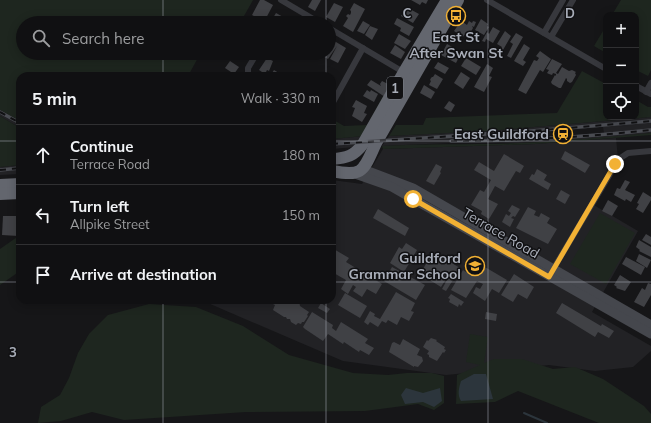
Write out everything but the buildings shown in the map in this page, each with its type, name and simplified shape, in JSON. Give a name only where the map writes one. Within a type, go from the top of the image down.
[{"type":"highway","name":"1","points":[[359,171],[447,0]]},
{"type":"highway","name":"1","points":[[336,159],[345,158],[359,150],[458,0]]},
{"type":"highway","points":[[336,165],[351,166],[359,171]]},
{"type":"highway","points":[[336,171],[359,171]]},
{"type":"highway","points":[[0,185],[16,184]]},
{"type":"highway","points":[[0,194],[16,193]]},
{"type":"street","points":[[281,0],[308,16]]},
{"type":"street","points":[[487,0],[603,67]]},
{"type":"street","points":[[544,33],[563,0]]},
{"type":"street","points":[[552,37],[573,0]]},
{"type":"street","points":[[336,32],[408,75]]},
{"type":"street","points":[[336,97],[363,48]]},
{"type":"street","points":[[247,72],[253,60]]},
{"type":"street","points":[[639,88],[649,93],[651,83]]},
{"type":"street","points":[[552,273],[618,159],[628,153],[651,151]]},
{"type":"street","name":"Terrace Road","points":[[359,171],[412,188],[651,334]]},
{"type":"street","name":"Terrace Road","points":[[552,273],[651,326]]},
{"type":"shaded area","points":[[0,0],[253,0],[244,16],[16,16],[16,60],[197,60],[190,72],[16,72],[16,119],[0,110]]},
{"type":"shaded area","points":[[621,0],[651,0],[651,70],[648,76],[639,72],[639,12],[614,12]]},
{"type":"shaded area","points":[[603,31],[603,51],[594,46]]},
{"type":"shaded area","points":[[582,71],[603,82],[603,120],[616,120],[488,131],[389,136],[396,125],[423,125],[426,118],[557,113]]},
{"type":"shaded area","points":[[383,96],[385,97],[364,136],[336,139],[336,121],[344,126],[367,125]]},
{"type":"shaded area","points":[[639,102],[648,107],[651,107],[651,117],[639,118]]},
{"type":"shaded area","points":[[0,110],[16,119],[16,126],[0,116]]},
{"type":"shaded area","points":[[0,116],[16,126],[16,165],[0,167]]},
{"type":"shaded area","points":[[651,117],[651,133],[604,138],[519,143],[449,143],[382,146],[389,136],[488,131],[616,120],[639,120],[639,118]],"holes":[[[603,127],[604,133],[518,139],[517,134]]]},
{"type":"shaded area","points":[[651,133],[651,135],[535,144],[383,149],[382,146],[520,143]]},
{"type":"shaded area","points":[[364,136],[354,147],[336,149],[336,139]]},
{"type":"shaded area","name":"Guildford Grammar School","points":[[616,138],[618,159],[592,204],[638,231],[592,312],[651,346],[651,351],[633,367],[595,371],[549,365],[446,375],[343,361],[210,304],[336,304],[336,181],[362,184],[383,149],[535,144]]},
{"type":"shaded area","points":[[16,165],[16,174],[0,175],[0,167]]},
{"type":"shaded area","points":[[600,213],[635,233],[606,284],[570,264]]},
{"type":"shaded area","points":[[16,238],[16,274],[0,285],[0,249]]},
{"type":"shaded area","points":[[149,304],[196,307],[243,326],[289,355],[353,373],[388,375],[432,373],[444,376],[444,403],[434,410],[418,404],[365,411],[246,412],[124,420],[92,412],[61,421],[38,423],[41,407],[60,395],[69,378],[78,353],[89,334],[108,315]]},
{"type":"shaded area","points":[[470,334],[488,337],[484,363],[494,359],[522,359],[553,369],[575,367],[603,379],[644,406],[651,414],[651,423],[599,423],[518,391],[495,402],[456,404],[457,375],[480,365],[466,362]]},
{"type":"shaded area","points":[[474,374],[486,374],[493,399],[461,401],[459,389],[461,381]]},
{"type":"shaded area","points":[[406,388],[423,393],[440,388],[442,401],[434,407],[423,402],[405,404],[401,395]]},
{"type":"waterway","points":[[524,413],[547,423]]},
{"type":"railway","points":[[0,112],[16,121]]},
{"type":"railway","points":[[336,144],[531,131],[651,121]]},
{"type":"railway","points":[[451,141],[551,138],[651,130]]},
{"type":"railway","points":[[0,170],[16,168]]},
{"type":"place","name":"East St After Swan St","points":[[456,16]]},
{"type":"place","name":"East Guildford","points":[[563,134]]},
{"type":"place","name":"Guildford Grammar School","points":[[475,266]]},
{"type":"route","points":[[413,199],[549,277],[615,164]]}]
